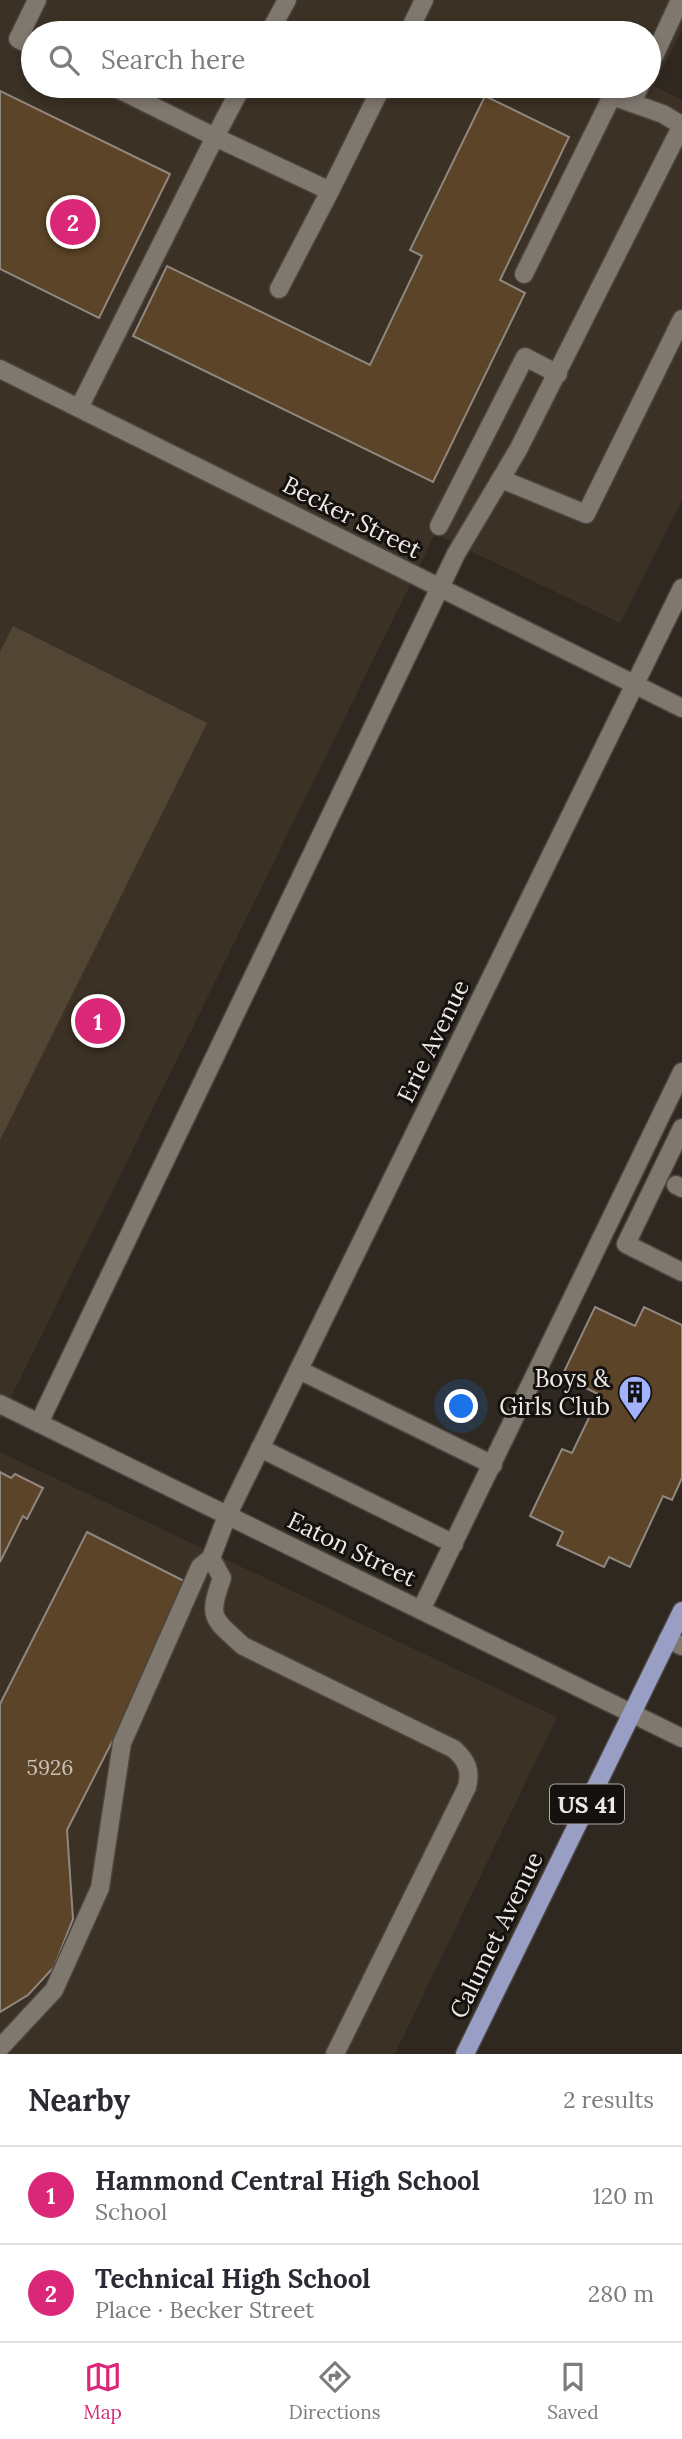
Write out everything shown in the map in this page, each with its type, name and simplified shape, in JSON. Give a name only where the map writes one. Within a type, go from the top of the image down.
[{"type":"main road","name":"Calumet Avenue","points":[[465,2054],[632,1713],[675,1642],[682,1611]]},
{"type":"street","points":[[26,21],[37,0]]},
{"type":"street","points":[[276,21],[287,0]]},
{"type":"street","points":[[414,21],[424,0]]},
{"type":"street","points":[[661,41],[680,0]]},
{"type":"street","points":[[136,98],[330,191]]},
{"type":"street","points":[[79,408],[236,98]]},
{"type":"street","points":[[279,289],[376,98]]},
{"type":"street","points":[[524,274],[611,98]]},
{"type":"street","points":[[39,1423],[471,525],[501,480],[558,374],[682,125],[619,98]]},
{"type":"street","points":[[632,102],[634,98]]},
{"type":"street","points":[[501,480],[586,514],[682,319]]},
{"type":"street","points":[[439,526],[525,357],[558,374]]},
{"type":"street","name":"Becker Street","points":[[0,369],[682,708]]},
{"type":"street","name":"Erie Avenue","points":[[0,2048],[54,1990],[100,1888],[122,1743],[200,1567],[211,1558],[227,1516],[260,1448],[682,588]]},
{"type":"street","points":[[421,1610],[682,1072]]},
{"type":"street","points":[[682,1128],[626,1244],[682,1272]]},
{"type":"street","points":[[299,1370],[492,1465]]},
{"type":"street","name":"Eaton Street","points":[[0,1404],[682,1738]]},
{"type":"street","points":[[260,1448],[454,1544]]},
{"type":"street","points":[[211,1558],[222,1578],[212,1605],[219,1623],[243,1646],[454,1749],[465,1760],[470,1773],[467,1787],[335,2054]]},
{"type":"shaded area","points":[[0,0],[682,0],[682,30],[661,72],[661,21],[21,21],[21,98],[661,98],[661,90],[682,100],[682,500],[620,623],[435,534],[0,1420]]},
{"type":"shaded area","points":[[13,626],[207,723],[0,1140],[0,652]]},
{"type":"shaded area","points":[[0,1452],[557,1717],[395,2054],[0,2054]]},
{"type":"building","points":[[0,91],[170,174],[99,318],[0,269]]},
{"type":"building","points":[[484,98],[489,98],[569,137],[500,280],[525,293],[433,482],[133,336],[167,266],[370,365],[422,256],[410,250]]},
{"type":"building","name":"Boys & Girls Club","points":[[595,1307],[635,1326],[644,1307],[682,1325],[682,1478],[672,1500],[663,1496],[630,1567],[609,1557],[604,1567],[557,1545],[563,1532],[530,1516],[562,1449],[572,1453],[600,1395],[562,1376]]},
{"type":"building","points":[[0,1472],[11,1478],[15,1474],[43,1488],[27,1519],[23,1516],[0,1562]]},
{"type":"building","points":[[87,1532],[192,1585],[67,1830],[73,1919],[54,1967],[28,1995],[0,2012],[0,1704]]},
{"type":"place","name":"Technical High School","points":[[73,222]]},
{"type":"place","name":"Hammond Central High School","points":[[98,1021]]},
{"type":"place","name":"Boys & Girls Club","points":[[635,1422]]}]
